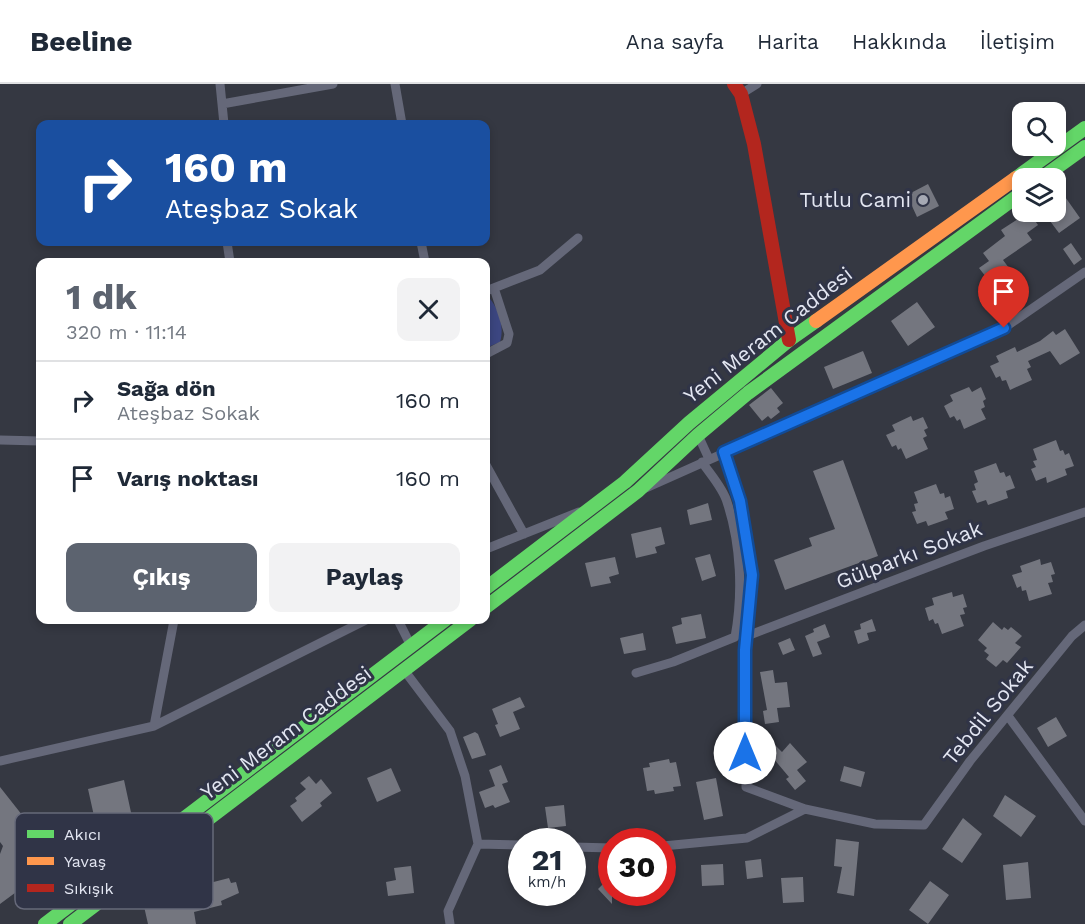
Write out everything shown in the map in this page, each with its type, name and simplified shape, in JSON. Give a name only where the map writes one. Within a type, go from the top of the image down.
[{"type":"main road","points":[[738,89],[754,144],[789,340]]},
{"type":"main road","name":"Yeni Meram Caddesi","points":[[490,585],[625,482],[689,423],[789,340],[1085,129]]},
{"type":"main road","points":[[1056,168],[1085,147]]},
{"type":"main road","name":"Yeni Meram Caddesi","points":[[490,604],[638,492],[698,435],[795,357],[1012,200]]},
{"type":"main road","name":"Yeni Meram Caddesi","points":[[191,813],[440,624]]},
{"type":"main road","name":"Yeni Meram Caddesi","points":[[213,815],[465,624]]},
{"type":"main road","name":"Yeni Meram Caddesi","points":[[45,924],[65,909]]},
{"type":"main road","name":"Yeni Meram Caddesi","points":[[70,924],[90,909]]},
{"type":"street","points":[[220,84],[224,120]]},
{"type":"street","points":[[222,104],[333,84]]},
{"type":"street","points":[[395,84],[401,120]]},
{"type":"street","points":[[738,89],[757,84]]},
{"type":"street","points":[[490,352],[507,343],[509,334],[490,289],[540,270],[578,238]]},
{"type":"street","points":[[638,492],[1004,328],[1085,272]]},
{"type":"street","points":[[636,674],[674,662],[735,637],[740,608],[736,546],[727,500],[706,460],[698,435]]},
{"type":"street","points":[[0,440],[36,441]]},
{"type":"street","points":[[724,452],[740,501],[752,575],[747,636],[746,787],[806,809]]},
{"type":"street","points":[[490,472],[524,534]]},
{"type":"street","points":[[490,547],[591,507]]},
{"type":"street","name":"Gülparkı Sokak","points":[[747,636],[984,546],[1085,512]]},
{"type":"street","points":[[154,726],[173,624]]},
{"type":"street","points":[[0,760],[154,726],[358,624]]},
{"type":"street","points":[[400,624],[411,646]]},
{"type":"street","name":"Tebdil Sokak","points":[[806,809],[875,824],[924,825],[970,761],[1072,636],[1085,625]]},
{"type":"street","points":[[404,670],[450,730],[465,776],[478,844],[448,911],[450,924]]},
{"type":"street","points":[[1008,716],[1085,821]]},
{"type":"street","points":[[676,845],[747,838],[806,809]]},
{"type":"street","points":[[478,844],[508,845]]},
{"type":"shaded area","points":[[490,299],[501,323],[500,342],[490,346]]},
{"type":"building","name":"Tutlu Cami","points":[[928,184],[939,206],[917,217],[907,195]]},
{"type":"building","points":[[1066,198],[1080,218],[1059,233],[1051,222],[1066,222]]},
{"type":"building","points":[[1013,222],[1036,222],[1038,225],[1027,233],[1032,240],[1003,260],[1012,272],[993,286],[979,268],[989,261],[983,253],[1005,236],[1001,230]]},
{"type":"building","points":[[1071,243],[1082,259],[1074,265],[1063,249]]},
{"type":"building","points":[[917,302],[935,327],[908,346],[891,321]]},
{"type":"building","points":[[1065,329],[1080,353],[1060,365],[1050,351],[1028,361],[1031,367],[1027,369],[1032,380],[1010,390],[1006,380],[1002,381],[1000,376],[996,378],[990,366],[999,362],[996,356],[1015,347],[1017,352],[1040,341],[1053,331],[1056,335]]},
{"type":"building","points":[[863,351],[872,373],[833,389],[824,367]]},
{"type":"building","points":[[969,387],[972,392],[981,387],[986,399],[983,401],[985,407],[981,409],[986,419],[964,429],[960,419],[957,421],[954,416],[950,418],[944,406],[953,401],[950,395]]},
{"type":"building","points":[[771,388],[783,403],[777,408],[780,412],[771,419],[768,416],[762,421],[749,405]]},
{"type":"building","points":[[911,416],[913,421],[923,417],[928,428],[924,430],[927,436],[923,438],[928,449],[906,459],[901,448],[898,450],[896,445],[892,447],[886,435],[895,431],[892,425]]},
{"type":"building","points":[[1056,440],[1060,451],[1063,450],[1065,455],[1069,453],[1074,466],[1065,469],[1067,475],[1047,483],[1046,477],[1036,481],[1031,469],[1036,467],[1033,461],[1037,460],[1033,449]]},
{"type":"building","points":[[843,460],[878,556],[785,590],[774,560],[812,546],[809,538],[835,529],[813,471]]},
{"type":"building","points":[[996,463],[1000,473],[1004,472],[1006,477],[1010,475],[1015,488],[1006,491],[1008,498],[988,505],[986,500],[977,503],[972,491],[976,490],[974,484],[978,482],[974,471]]},
{"type":"building","points":[[936,484],[940,494],[944,493],[945,498],[950,496],[954,509],[945,512],[948,519],[928,526],[926,521],[917,524],[912,512],[916,511],[914,504],[918,503],[914,492]]},
{"type":"building","points":[[708,503],[712,520],[690,525],[687,510]]},
{"type":"building","points":[[661,527],[665,544],[655,547],[657,553],[636,558],[631,534]]},
{"type":"building","points":[[710,554],[716,576],[702,581],[695,558]]},
{"type":"building","points":[[615,557],[619,574],[609,577],[611,583],[591,587],[585,563]]},
{"type":"building","points":[[1040,559],[1041,565],[1051,562],[1055,574],[1051,575],[1053,582],[1048,583],[1052,594],[1029,601],[1026,590],[1022,591],[1021,586],[1017,588],[1012,575],[1022,572],[1020,566]]},
{"type":"building","points":[[952,592],[953,597],[963,594],[967,607],[963,608],[965,614],[960,615],[964,626],[942,634],[938,623],[935,624],[933,619],[929,621],[925,608],[934,605],[932,598]]},
{"type":"building","points":[[701,614],[706,638],[676,644],[672,627],[682,624],[681,618]]},
{"type":"building","points":[[872,619],[876,631],[867,633],[869,640],[858,644],[854,631],[861,629],[860,624]]},
{"type":"building","points":[[993,622],[1002,630],[1004,627],[1008,630],[1011,627],[1022,636],[1015,643],[1021,647],[1007,663],[1003,660],[996,667],[986,659],[989,655],[984,651],[987,648],[978,640]]},
{"type":"building","points":[[825,624],[830,637],[817,642],[822,654],[813,657],[805,636],[814,632],[813,629]]},
{"type":"building","points":[[643,633],[646,650],[624,654],[620,638]]},
{"type":"building","points":[[790,638],[795,650],[783,655],[778,643]]},
{"type":"building","points":[[773,670],[775,683],[787,682],[790,707],[777,708],[779,722],[765,724],[763,711],[767,710],[760,672]]},
{"type":"building","points":[[520,697],[525,707],[513,712],[520,729],[500,737],[492,709]]},
{"type":"building","points":[[1056,717],[1067,736],[1048,747],[1037,728]]},
{"type":"building","points":[[475,732],[478,734],[486,755],[472,759],[463,737]]},
{"type":"building","points":[[771,741],[782,752],[790,743],[807,762],[797,770],[806,781],[795,790],[786,779],[789,777],[773,758],[771,760],[761,751]]},
{"type":"building","points":[[669,759],[670,763],[676,762],[681,786],[673,787],[674,791],[655,794],[654,790],[647,791],[643,768],[650,767],[649,763]]},
{"type":"building","points":[[501,765],[508,782],[502,784],[510,802],[495,808],[493,805],[485,808],[479,792],[495,786],[489,770]]},
{"type":"building","points":[[844,766],[865,772],[861,787],[840,781]]},
{"type":"building","points":[[391,768],[401,791],[377,802],[367,778]]},
{"type":"building","points":[[309,776],[316,784],[321,779],[332,793],[320,803],[322,806],[302,822],[290,806],[297,801],[295,798],[306,789],[300,783]]},
{"type":"building","points":[[716,778],[723,816],[704,820],[696,782]]},
{"type":"building","points":[[124,780],[131,813],[93,813],[88,789]]},
{"type":"building","points":[[0,787],[21,813],[15,813],[15,893],[0,904],[0,854],[3,846],[0,842]]},
{"type":"building","points":[[1005,795],[1036,816],[1021,837],[993,816]]},
{"type":"building","points":[[564,805],[566,826],[548,828],[545,807]]},
{"type":"building","points":[[963,818],[982,834],[962,863],[942,849]]},
{"type":"building","points":[[836,839],[859,842],[854,896],[837,893],[842,867],[834,866]]},
{"type":"building","points":[[761,859],[763,877],[747,879],[745,861]]},
{"type":"building","points":[[1028,862],[1031,898],[1006,900],[1003,865]]},
{"type":"building","points":[[723,864],[724,885],[702,886],[701,865]]},
{"type":"building","points":[[411,866],[414,893],[388,896],[386,882],[396,880],[394,868]]},
{"type":"building","points":[[803,877],[804,902],[783,903],[781,878]]},
{"type":"building","points":[[229,878],[231,883],[236,882],[239,893],[221,901],[222,905],[213,907],[213,882]]},
{"type":"building","points":[[930,881],[949,895],[928,924],[909,910]]},
{"type":"building","points":[[145,909],[206,909],[194,912],[196,924],[148,924]]},
{"type":"traffic: fast","points":[[1030,168],[1085,128]]},
{"type":"traffic: fast","points":[[1056,168],[1085,147]]},
{"type":"traffic: fast","points":[[490,604],[638,491],[698,435],[748,393],[1012,200]]},
{"type":"traffic: fast","points":[[490,585],[625,482],[689,423],[789,340],[816,321]]},
{"type":"traffic: fast","points":[[191,813],[440,624]]},
{"type":"traffic: fast","points":[[213,815],[465,624]]},
{"type":"traffic: fast","points":[[45,924],[65,909]]},
{"type":"traffic: fast","points":[[70,924],[90,909]]},
{"type":"traffic: slow","points":[[816,321],[1012,181]]},
{"type":"traffic: jam","points":[[734,84],[741,94],[754,144],[789,340]]},
{"type":"place","name":"Tutlu Cami","points":[[923,200]]},
{"type":"route","points":[[745,753],[745,650],[752,575],[740,501],[724,452],[1004,328]]}]
